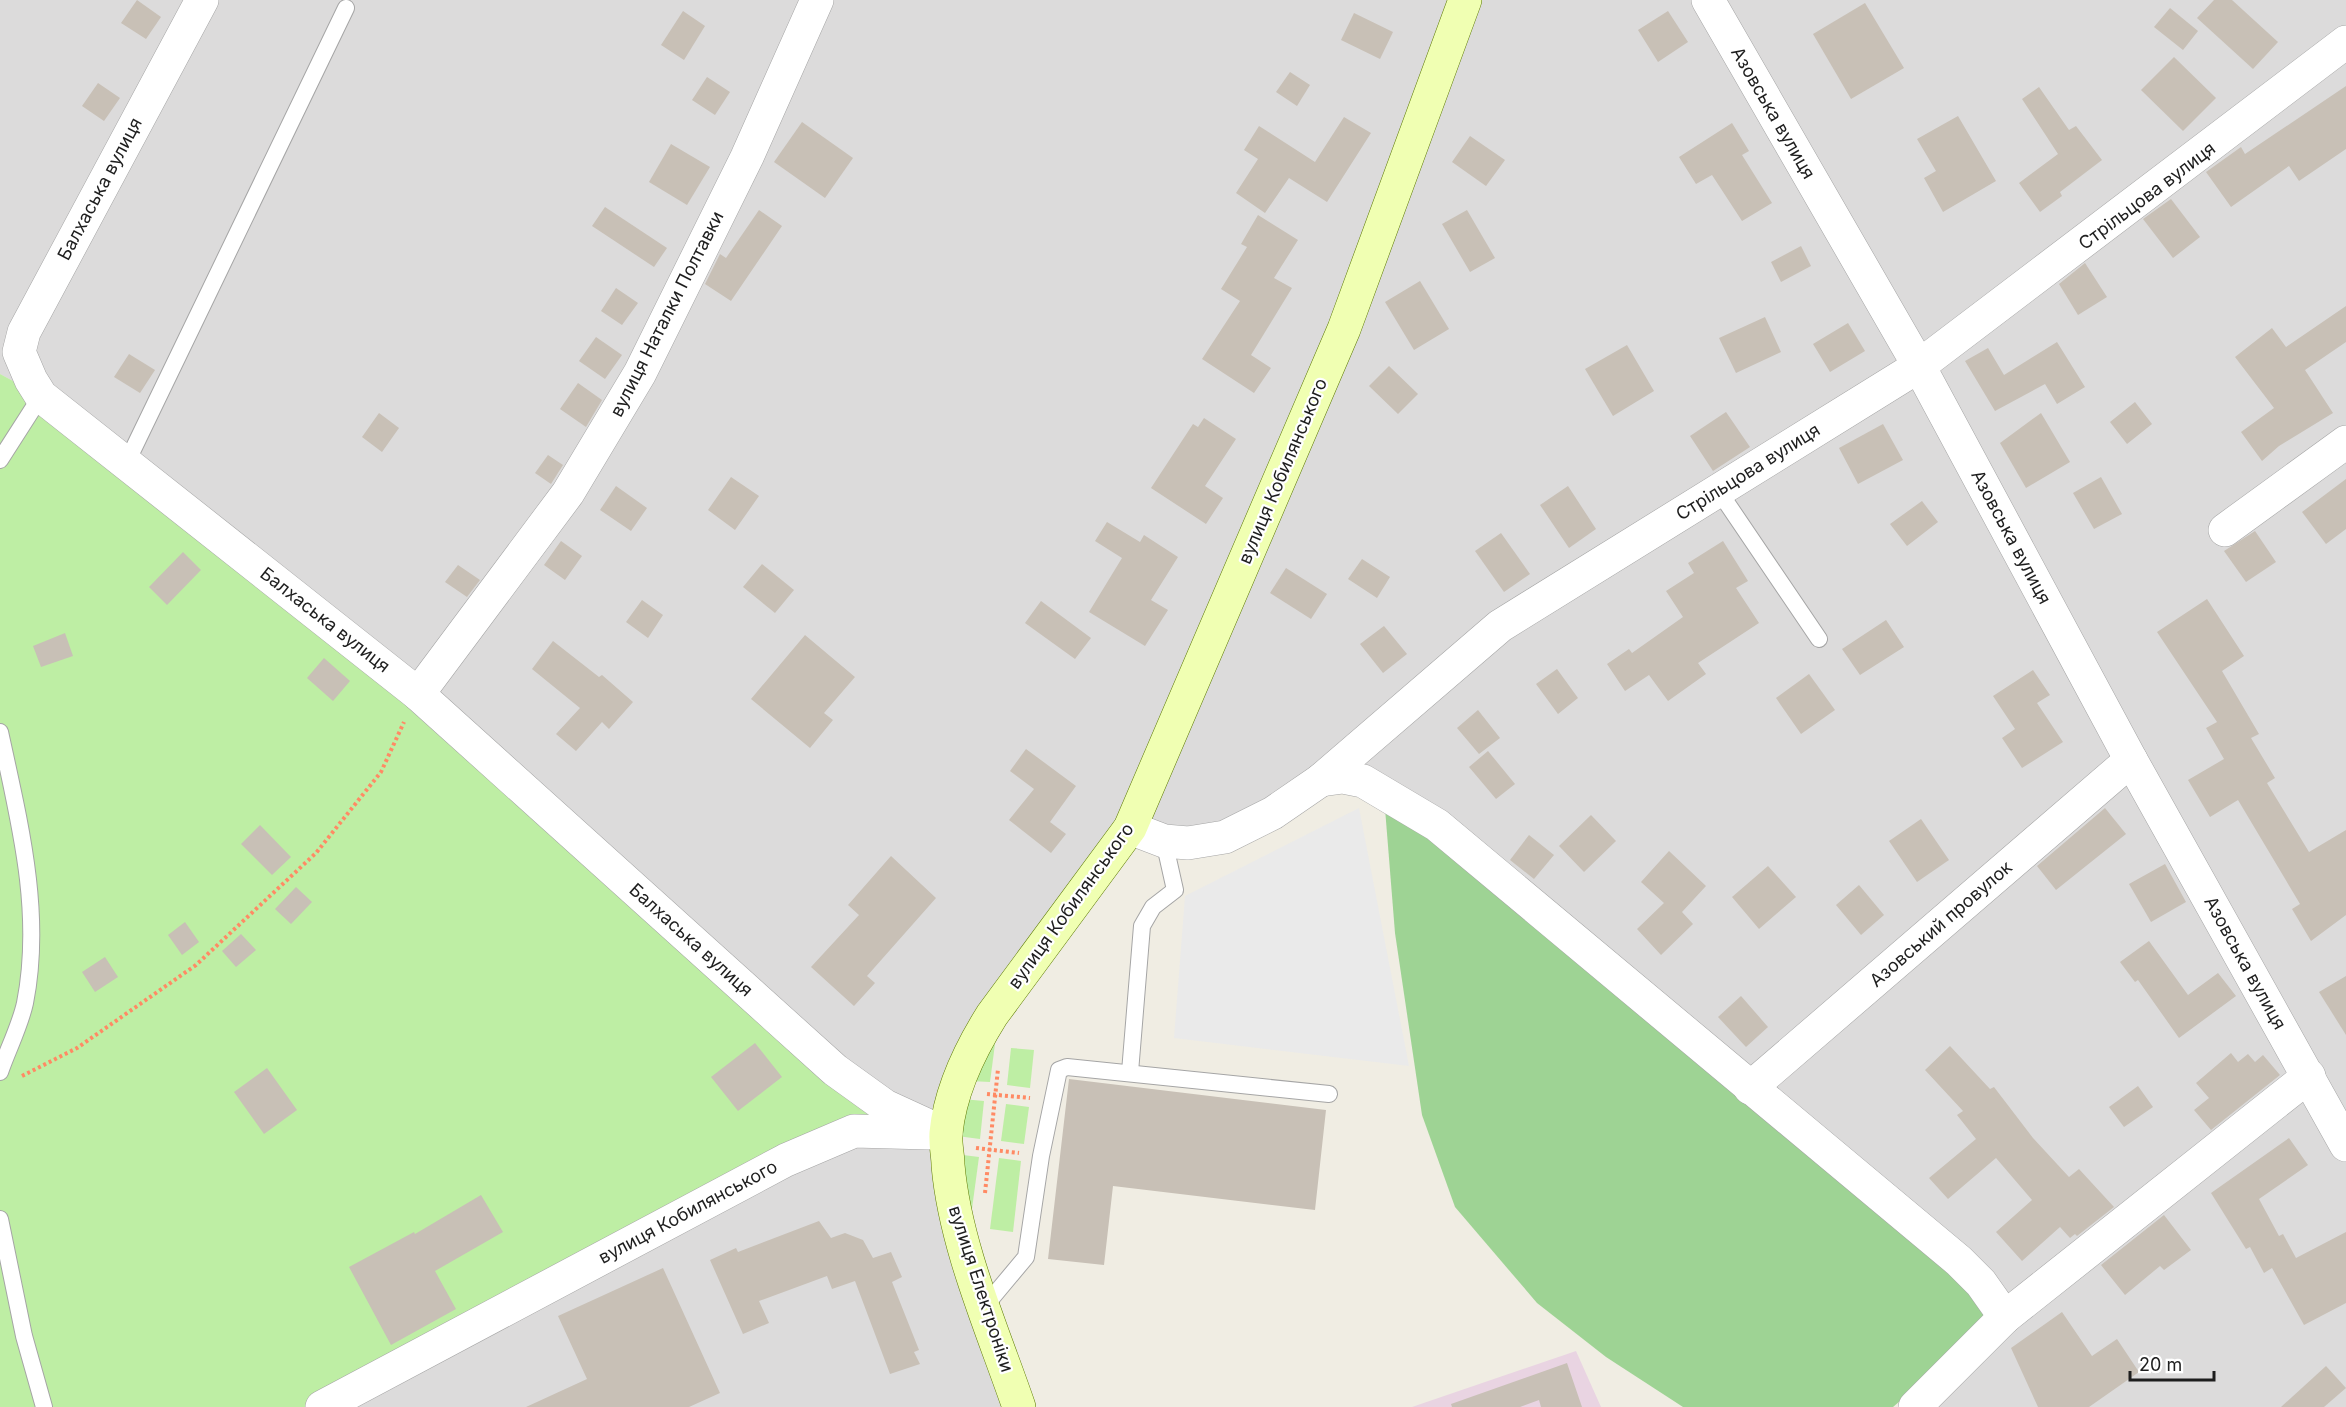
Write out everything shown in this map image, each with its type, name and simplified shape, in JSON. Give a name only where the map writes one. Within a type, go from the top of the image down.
[{"type":"main road","name":"вулиця Кобилянського","points":[[946,1139],[956,1091],[973,1044],[1130,828],[1344,329],[1465,0]]},
{"type":"main road","name":"вулиця Електроніки","points":[[946,1139],[951,1194],[1019,1407]]},
{"type":"street","name":"Балхаська вулиця","points":[[202,0],[24,332],[19,352],[31,381],[41,396],[418,694],[836,1070],[885,1106],[946,1139]]},
{"type":"street","name":"вулиця Наталки Полтавки","points":[[418,694],[568,493],[640,373],[747,157],[817,0]]},
{"type":"street","name":"Азовська вулиця","points":[[1708,0],[1919,366],[2131,760],[2346,1145]]},
{"type":"street","name":"Стрільцова вулиця","points":[[1130,828],[1164,841],[1188,843],[1225,837],[1273,813],[1322,780],[1500,627],[1919,366],[2346,42]]},
{"type":"street","points":[[2225,530],[2346,442]]},
{"type":"street","name":"Азовський провулок","points":[[1750,1088],[2131,760]]},
{"type":"street","points":[[1322,780],[1343,777],[1363,781],[1437,825],[1959,1261],[1981,1283],[2005,1317]]},
{"type":"street","points":[[1914,1407],[2005,1317],[2309,1076]]},
{"type":"street","name":"вулиця Кобилянського","points":[[322,1407],[786,1160],[854,1131],[891,1130],[946,1139]]},
{"type":"lane","points":[[126,464],[346,8]]},
{"type":"lane","points":[[0,460],[41,396]]},
{"type":"lane","points":[[1718,490],[1819,639]]},
{"type":"lane","points":[[0,732],[17,812],[33,910],[25,1003],[0,1071]]},
{"type":"lane","points":[[1130,1072],[1142,926],[1154,907],[1175,890],[1164,841]]},
{"type":"lane","points":[[985,1306],[1026,1257],[1041,1156],[1059,1070],[1067,1067],[1130,1072],[1329,1094]]},
{"type":"lane","points":[[0,1218],[24,1336],[44,1407]]},
{"type":"path","points":[[19,1077],[77,1048],[196,966],[316,853],[381,772],[418,694]]},
{"type":"path","points":[[984,1205],[988,1149],[999,1061]]},
{"type":"path","points":[[956,1091],[1052,1100]]},
{"type":"path","points":[[946,1139],[988,1149],[1041,1156]]},
{"type":"shaded area","points":[[0,0],[2346,0],[2346,1407],[1915,1407],[1363,781],[1248,827],[1130,828],[992,1015],[946,1134],[1019,1407],[322,1407],[885,1106],[41,396],[0,374]]},
{"type":"shaded area","points":[[1359,808],[1409,1066],[1174,1038],[1185,896]]},
{"type":"shaded area","points":[[1576,1351],[1601,1407],[1412,1407]]},
{"type":"green space","points":[[0,374],[41,396],[885,1106],[855,1131],[322,1407],[0,1407]]},
{"type":"green space","points":[[1384,796],[1975,1295],[1988,1325],[1893,1407],[1683,1407],[1606,1357],[1537,1303],[1455,1207],[1422,1115],[1395,933]]},
{"type":"green space","points":[[995,1044],[990,1082],[970,1081],[980,1058]]},
{"type":"green space","points":[[1011,1048],[1034,1050],[1030,1088],[1007,1085]]},
{"type":"green space","points":[[962,1099],[984,1101],[980,1139],[957,1136]]},
{"type":"green space","points":[[1006,1104],[1029,1107],[1024,1144],[1001,1141]]},
{"type":"green space","points":[[955,1154],[979,1157],[971,1216]]},
{"type":"green space","points":[[999,1158],[1021,1161],[1013,1232],[990,1229]]},
{"type":"building","points":[[137,0],[161,17],[146,39],[121,23]]},
{"type":"building","points":[[2214,0],[2232,0],[2278,42],[2253,69],[2197,18]]},
{"type":"building","points":[[1865,3],[1904,68],[1851,99],[1813,34]]},
{"type":"building","points":[[2170,8],[2198,31],[2183,50],[2154,27]]},
{"type":"building","points":[[683,11],[705,26],[684,60],[661,45]]},
{"type":"building","points":[[1668,11],[1688,42],[1658,62],[1638,30]]},
{"type":"building","points":[[1354,13],[1393,32],[1380,59],[1341,40]]},
{"type":"building","points":[[2174,57],[2216,98],[2183,131],[2141,90]]},
{"type":"building","points":[[1290,72],[1310,85],[1297,106],[1276,92]]},
{"type":"building","points":[[707,77],[730,92],[715,115],[692,100]]},
{"type":"building","points":[[98,83],[120,98],[104,121],[82,106]]},
{"type":"building","points":[[2346,86],[2346,149],[2299,181],[2289,166],[2231,207],[2206,172],[2241,147],[2245,154]]},
{"type":"building","points":[[2039,87],[2069,130],[2076,126],[2102,160],[2060,192],[2062,196],[2040,212],[2019,183],[2058,154],[2022,99]]},
{"type":"building","points":[[1958,116],[1996,181],[1943,212],[1924,178],[1936,171],[1917,139]]},
{"type":"building","points":[[1344,117],[1371,133],[1327,202],[1289,178],[1265,213],[1236,193],[1258,159],[1244,150],[1259,126],[1315,162]]},
{"type":"building","points":[[802,122],[853,158],[825,198],[774,162]]},
{"type":"building","points":[[1732,123],[1749,151],[1742,155],[1772,203],[1742,221],[1712,175],[1696,184],[1679,157]]},
{"type":"building","points":[[1470,136],[1505,160],[1486,186],[1452,162]]},
{"type":"building","points":[[671,144],[710,167],[687,205],[649,182]]},
{"type":"building","points":[[2171,199],[2200,237],[2173,258],[2143,219]]},
{"type":"building","points":[[605,207],[667,248],[654,267],[592,226]]},
{"type":"building","points":[[759,210],[782,226],[731,301],[705,284],[720,254],[726,258]]},
{"type":"building","points":[[1467,210],[1495,258],[1470,272],[1442,224]]},
{"type":"building","points":[[1258,215],[1298,240],[1274,278],[1292,288],[1251,355],[1271,368],[1254,393],[1202,359],[1240,301],[1221,289],[1247,247],[1241,244]]},
{"type":"building","points":[[1801,246],[1811,266],[1781,282],[1771,262]]},
{"type":"building","points":[[2085,263],[2107,297],[2078,315],[2059,284]]},
{"type":"building","points":[[1420,281],[1449,329],[1414,350],[1385,302]]},
{"type":"building","points":[[616,288],[638,303],[622,325],[601,311]]},
{"type":"building","points":[[2346,306],[2346,342],[2305,370],[2333,413],[2279,446],[2262,461],[2241,432],[2274,408],[2235,357],[2272,328],[2286,347]]},
{"type":"building","points":[[1765,317],[1781,352],[1736,373],[1719,338]]},
{"type":"building","points":[[1848,323],[1865,351],[1830,372],[1813,344]]},
{"type":"building","points":[[596,337],[622,355],[605,379],[579,361]]},
{"type":"building","points":[[2057,342],[2085,387],[2057,404],[2045,384],[1995,411],[1965,361],[1988,348],[2004,375]]},
{"type":"building","points":[[1627,345],[1654,391],[1613,416],[1585,369]]},
{"type":"building","points":[[129,354],[155,370],[140,393],[114,377]]},
{"type":"building","points":[[1389,366],[1418,394],[1398,414],[1369,386]]},
{"type":"building","points":[[578,383],[602,400],[586,427],[560,409]]},
{"type":"building","points":[[2135,402],[2152,424],[2127,444],[2110,422]]},
{"type":"building","points":[[1726,412],[1750,447],[1713,471],[1690,436]]},
{"type":"building","points":[[379,413],[399,428],[382,452],[362,437]]},
{"type":"building","points":[[2041,413],[2070,462],[2026,488],[2000,443]]},
{"type":"building","points":[[1204,418],[1236,439],[1205,486],[1223,498],[1206,524],[1151,488],[1193,424],[1198,427]]},
{"type":"building","points":[[1883,424],[1903,460],[1858,484],[1839,448]]},
{"type":"building","points":[[548,455],[563,465],[551,484],[535,473]]},
{"type":"building","points":[[731,477],[759,496],[735,530],[708,510]]},
{"type":"building","points":[[2101,477],[2122,514],[2094,529],[2073,493]]},
{"type":"building","points":[[2346,479],[2346,529],[2326,544],[2302,512]]},
{"type":"building","points":[[616,486],[647,508],[631,531],[600,510]]},
{"type":"building","points":[[1568,486],[1596,529],[1569,548],[1540,505]]},
{"type":"building","points":[[1922,501],[1938,522],[1907,546],[1890,524]]},
{"type":"building","points":[[1107,522],[1140,542],[1144,535],[1178,557],[1151,600],[1168,610],[1145,646],[1089,612],[1122,558],[1095,541]]},
{"type":"building","points":[[2255,531],[2276,562],[2246,582],[2224,551]]},
{"type":"building","points":[[1501,533],[1530,574],[1504,592],[1475,551]]},
{"type":"building","points":[[561,541],[582,556],[565,580],[544,565]]},
{"type":"building","points":[[1723,541],[1748,581],[1736,588],[1759,623],[1698,663],[1706,674],[1668,701],[1649,675],[1625,691],[1607,664],[1629,649],[1632,653],[1683,617],[1666,591],[1694,573],[1688,563]]},
{"type":"building","points":[[183,552],[201,570],[167,605],[149,587]]},
{"type":"building","points":[[1362,559],[1390,577],[1377,598],[1348,579]]},
{"type":"building","points":[[762,564],[794,590],[775,613],[743,587]]},
{"type":"building","points":[[458,565],[480,580],[467,597],[445,582]]},
{"type":"building","points":[[1286,568],[1327,594],[1311,619],[1270,593]]},
{"type":"building","points":[[2207,599],[2244,656],[2222,671],[2259,734],[2251,738],[2275,778],[2267,783],[2309,852],[2346,830],[2346,915],[2311,941],[2292,909],[2300,904],[2238,800],[2210,817],[2188,780],[2224,759],[2206,728],[2217,722],[2157,632]]},
{"type":"building","points":[[642,600],[663,615],[648,638],[626,622]]},
{"type":"building","points":[[1041,601],[1091,638],[1075,659],[1025,623]]},
{"type":"building","points":[[1886,620],[1904,647],[1860,675],[1842,649]]},
{"type":"building","points":[[1384,626],[1407,654],[1383,673],[1360,644]]},
{"type":"building","points":[[65,633],[73,656],[41,667],[33,646]]},
{"type":"building","points":[[805,635],[855,677],[824,713],[833,720],[810,748],[751,699]]},
{"type":"building","points":[[553,641],[599,677],[602,675],[633,702],[609,729],[602,722],[576,751],[556,734],[580,708],[532,669]]},
{"type":"building","points":[[324,658],[350,681],[333,701],[307,678]]},
{"type":"building","points":[[1557,669],[1578,698],[1558,714],[1536,684]]},
{"type":"building","points":[[2033,670],[2050,695],[2037,703],[2063,742],[2022,768],[2002,738],[2015,729],[1993,696]]},
{"type":"building","points":[[1809,674],[1835,710],[1801,734],[1776,698]]},
{"type":"building","points":[[1478,710],[1500,738],[1479,754],[1457,728]]},
{"type":"building","points":[[1026,749],[1076,786],[1050,822],[1066,834],[1051,853],[1009,820],[1034,789],[1010,771]]},
{"type":"building","points":[[1488,751],[1515,784],[1496,799],[1469,767]]},
{"type":"building","points":[[2105,808],[2126,834],[2056,890],[2037,866]]},
{"type":"building","points":[[1591,815],[1616,841],[1584,872],[1559,846]]},
{"type":"building","points":[[1921,819],[1949,860],[1917,882],[1889,841]]},
{"type":"building","points":[[260,825],[291,857],[272,875],[241,844]]},
{"type":"building","points":[[1529,835],[1554,855],[1534,879],[1510,860]]},
{"type":"building","points":[[1669,851],[1706,886],[1682,912],[1693,924],[1661,955],[1637,929],[1664,903],[1641,882]]},
{"type":"building","points":[[891,856],[936,898],[867,976],[875,983],[854,1006],[811,967],[859,915],[848,905]]},
{"type":"building","points":[[2165,864],[2186,902],[2151,922],[2129,884]]},
{"type":"building","points":[[1768,866],[1796,897],[1759,929],[1732,897]]},
{"type":"building","points":[[1859,885],[1884,915],[1861,935],[1836,905]]},
{"type":"building","points":[[296,887],[312,902],[291,924],[275,909]]},
{"type":"building","points":[[185,922],[199,942],[182,955],[168,935]]},
{"type":"building","points":[[241,934],[256,950],[236,967],[222,951]]},
{"type":"building","points":[[2149,941],[2188,995],[2218,973],[2236,996],[2179,1038],[2138,980],[2135,982],[2120,962]]},
{"type":"building","points":[[105,957],[118,977],[95,992],[82,972]]},
{"type":"building","points":[[2346,976],[2346,1035],[2319,992]]},
{"type":"building","points":[[1741,996],[1768,1027],[1746,1047],[1718,1017]]},
{"type":"building","points":[[755,1043],[782,1077],[738,1111],[711,1077]]},
{"type":"building","points":[[1950,1046],[1990,1089],[1994,1087],[2033,1138],[2069,1177],[2079,1169],[2114,1207],[2077,1236],[2075,1234],[2070,1238],[2060,1227],[2022,1261],[1996,1232],[2032,1200],[1996,1158],[1948,1199],[1929,1178],[1976,1139],[1957,1115],[1963,1111],[1925,1070]]},
{"type":"building","points":[[2231,1053],[2238,1062],[2248,1054],[2255,1062],[2263,1055],[2280,1075],[2211,1130],[2194,1110],[2209,1098],[2196,1083]]},
{"type":"building","points":[[267,1068],[297,1110],[264,1134],[234,1092]]},
{"type":"building","points":[[1069,1079],[1326,1110],[1315,1210],[1113,1186],[1104,1265],[1048,1259]]},
{"type":"building","points":[[2138,1086],[2153,1107],[2124,1127],[2109,1107]]},
{"type":"building","points":[[2289,1138],[2308,1165],[2259,1199],[2279,1236],[2283,1234],[2296,1258],[2346,1232],[2346,1303],[2304,1325],[2272,1268],[2264,1273],[2250,1247],[2246,1249],[2211,1193]]},
{"type":"building","points":[[481,1195],[503,1232],[435,1271],[456,1309],[391,1345],[349,1267],[414,1232],[415,1234]]},
{"type":"building","points":[[2164,1215],[2191,1250],[2164,1270],[2160,1266],[2125,1295],[2101,1265]]},
{"type":"building","points":[[819,1221],[831,1238],[845,1233],[863,1240],[873,1258],[891,1252],[902,1277],[892,1282],[919,1350],[914,1352],[920,1364],[890,1374],[855,1281],[832,1289],[827,1276],[759,1301],[769,1323],[743,1334],[710,1260],[736,1248],[738,1252]]},
{"type":"building","points":[[663,1268],[720,1393],[689,1407],[526,1407],[587,1379],[558,1316]]},
{"type":"building","points":[[2062,1312],[2092,1356],[2117,1339],[2139,1372],[2089,1407],[2038,1407],[2011,1348]]},
{"type":"building","points":[[1567,1363],[1582,1407],[1541,1407],[1539,1400],[1520,1407],[1452,1407],[1451,1404]]},
{"type":"building","points":[[2326,1366],[2346,1388],[2324,1407],[2281,1407]]}]
